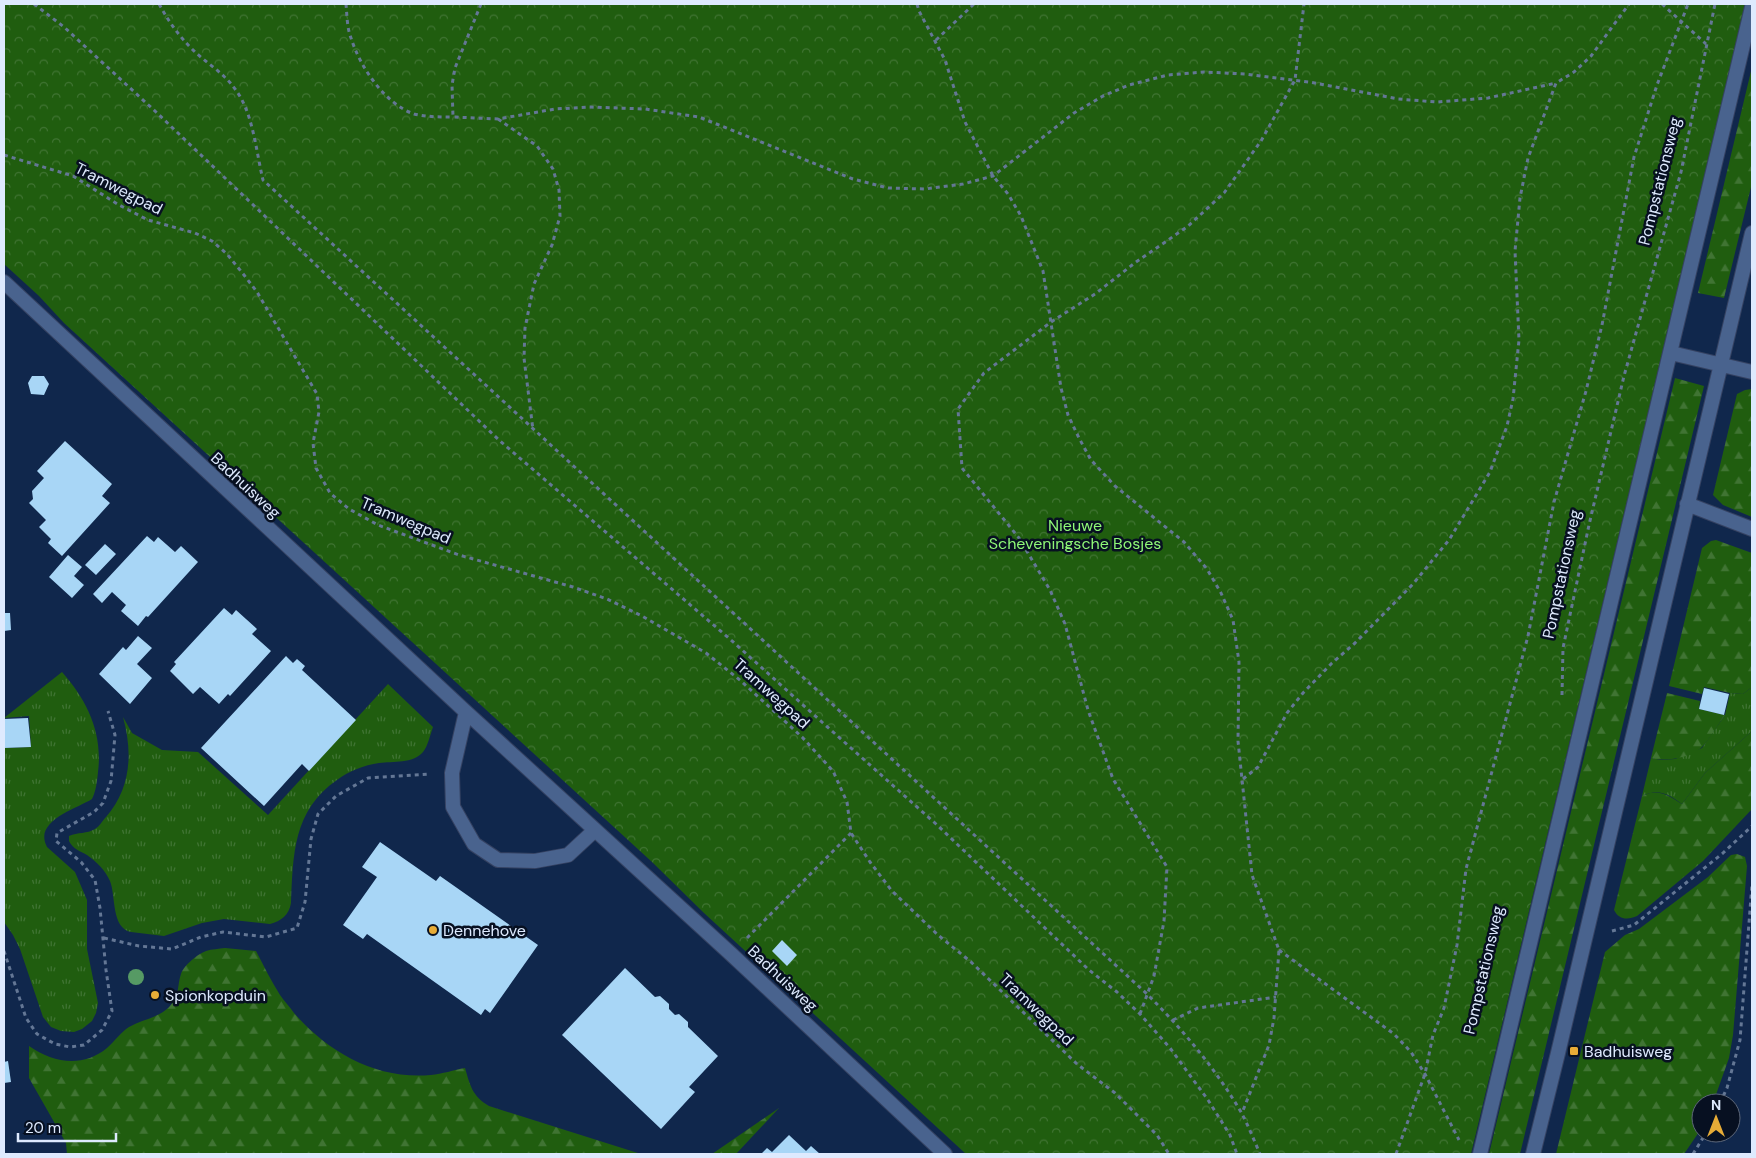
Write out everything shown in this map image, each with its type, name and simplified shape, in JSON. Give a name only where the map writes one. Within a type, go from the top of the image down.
[{"type":"street","points":[[1480,1154],[1752,8]]},
{"type":"street","points":[[1533,1154],[1722,365],[1752,232]]},
{"type":"street","name":"Badhuisweg","points":[[4,282],[945,1154]]},
{"type":"street","points":[[1671,353],[1752,372]]},
{"type":"street","points":[[1688,504],[1752,529]]},
{"type":"street","points":[[466,712],[452,773],[454,807],[474,844],[498,860],[535,861],[568,855],[595,830]]},
{"type":"path","points":[[34,4],[64,27],[156,112],[500,441],[731,640],[943,831],[1089,970],[1117,992],[1140,1014],[1170,1048],[1208,1100],[1230,1135],[1237,1154]]},
{"type":"path","points":[[159,4],[175,31],[194,51],[222,75],[248,110],[263,180],[1147,994],[1173,1020],[1204,1057],[1242,1113],[1260,1154]]},
{"type":"path","points":[[346,4],[350,37],[361,63],[384,93],[413,113],[453,118],[498,119],[555,109],[590,107],[645,109],[700,117],[853,179],[888,188],[925,189],[963,184],[993,176],[1074,113],[1103,96],[1129,85],[1168,75],[1204,72],[1245,74],[1295,80],[1398,99],[1437,102],[1488,98],[1556,83],[1574,72],[1591,56],[1629,4]]},
{"type":"path","points":[[453,118],[452,85],[455,68],[482,4]]},
{"type":"path","points":[[917,4],[946,60],[965,122],[993,176],[1008,194],[1021,216],[1032,241],[1043,271],[1061,388],[1068,415],[1078,438],[1091,460],[1115,486],[1184,542],[1207,569],[1234,620],[1240,662],[1238,741],[1252,875],[1280,950],[1274,1018],[1269,1045],[1242,1113]]},
{"type":"path","points":[[936,40],[974,4]]},
{"type":"path","points":[[1140,1014],[1154,976],[1164,921],[1167,867],[1114,780],[1088,710],[1065,624],[1050,590],[1019,538],[962,468],[958,409],[984,373],[1051,322],[1095,294],[1136,262],[1187,227],[1224,193],[1261,141],[1295,80],[1304,4]]},
{"type":"path","points":[[1662,4],[1706,45]]},
{"type":"path","name":"Pompstationsweg","points":[[1396,1154],[1425,1074],[1433,1035],[1444,1008],[1457,945],[1466,870],[1528,636],[1554,502],[1586,392],[1602,325],[1634,157],[1657,85],[1688,4]]},
{"type":"path","name":"Pompstationsweg","points":[[1562,701],[1563,648],[1589,525],[1624,376],[1681,172],[1715,4]]},
{"type":"path","points":[[1242,780],[1258,767],[1287,713],[1303,693],[1412,584],[1449,540],[1490,472],[1507,426],[1513,399],[1519,340],[1515,251],[1520,198],[1528,158],[1556,83]]},
{"type":"path","points":[[498,119],[538,146],[553,169],[559,190],[560,216],[552,245],[534,284],[525,328],[524,358],[533,430]]},
{"type":"path","name":"Tramwegpad","points":[[4,155],[73,176],[119,205],[148,220],[195,233],[212,241],[227,254],[257,292],[317,394],[319,412],[313,443],[316,468],[330,493],[349,509],[378,525],[459,555],[573,587],[607,599],[642,616],[706,653],[742,681],[802,737],[833,771],[847,802],[851,834],[892,891],[938,935],[971,962],[1077,1064],[1115,1093],[1157,1135],[1169,1154]]},
{"type":"path","points":[[4,951],[26,1018],[38,1034],[55,1044],[70,1047],[84,1045],[102,1030],[112,1011],[95,880],[82,862],[56,841],[57,833],[94,812],[103,804],[111,781],[115,735],[108,711]]},
{"type":"path","points":[[104,938],[139,946],[172,949],[201,937],[223,932],[266,937],[296,928],[305,902],[311,840],[318,814],[336,796],[368,778],[452,773]]},
{"type":"path","points":[[1585,938],[1634,925],[1723,853],[1752,826]]},
{"type":"path","points":[[731,954],[851,834]]},
{"type":"path","points":[[1725,1093],[1740,1040],[1752,884]]},
{"type":"path","points":[[1280,950],[1391,1031],[1411,1052],[1425,1074],[1460,1143],[1462,1134]]},
{"type":"path","points":[[1173,1020],[1198,1008],[1276,997]]},
{"type":"path","points":[[1693,1154],[1700,1143]]},
{"type":"green space","name":"Nieuwe Scheveningsche Bosjes","points":[[4,4],[1746,4],[1471,1154],[966,1154],[704,913],[652,862],[64,323],[39,296],[4,264]]},
{"type":"green space","points":[[1752,67],[1752,183],[1724,298],[1698,293]]},
{"type":"green space","points":[[1675,378],[1704,386],[1520,1154],[1489,1154]]},
{"type":"green space","points":[[1752,389],[1752,517],[1723,505],[1713,495],[1737,394]]},
{"type":"green space","points":[[1716,540],[1752,553],[1752,687],[1743,694],[1704,687],[1702,694],[1669,686],[1702,548],[1711,541]]},
{"type":"green space","points":[[62,672],[86,706],[95,731],[99,758],[97,783],[92,799],[58,817],[46,830],[44,838],[47,847],[75,872],[87,900],[87,949],[98,1003],[92,1021],[82,1029],[74,1032],[61,1031],[51,1027],[43,1017],[20,949],[4,922],[4,748],[31,747],[29,716],[4,718]]},
{"type":"green space","points":[[388,684],[433,727],[426,747],[414,759],[384,762],[357,769],[342,777],[322,792],[304,819],[298,835],[293,868],[291,903],[284,917],[270,924],[224,919],[202,923],[164,936],[131,932],[120,924],[115,911],[112,887],[108,877],[94,860],[73,846],[69,841],[69,836],[89,832],[97,828],[121,794],[128,770],[129,757],[123,717],[132,733],[162,750],[198,752],[268,815]]},
{"type":"green space","points":[[1752,687],[1752,731],[1705,773],[1682,804],[1672,797],[1658,792],[1642,796],[1651,758],[1661,760],[1675,759],[1702,748],[1725,715],[1730,693],[1743,694]]},
{"type":"green space","points":[[1667,693],[1700,701],[1699,709],[1725,715],[1701,748],[1690,754],[1663,760],[1651,758]]},
{"type":"green space","points":[[1752,731],[1752,809],[1703,861],[1637,916],[1627,918],[1618,916],[1614,910],[1642,796],[1653,793],[1663,794],[1682,804],[1705,773]]},
{"type":"green space","points":[[1737,854],[1745,857],[1747,866],[1733,1035],[1729,1058],[1717,1093],[1691,1093],[1691,1143],[1684,1154],[1556,1154],[1605,952],[1625,935],[1639,929],[1708,877],[1731,855]]},
{"type":"green space","points":[[225,948],[256,951],[277,990],[294,1013],[338,1052],[355,1061],[392,1073],[411,1075],[435,1074],[465,1068],[475,1094],[489,1106],[641,1154],[67,1154],[66,1143],[29,1078],[29,1046],[48,1056],[68,1061],[88,1059],[98,1054],[129,1027],[156,1016],[170,1006],[177,994],[183,971],[192,960],[206,951]]},
{"type":"green space","points":[[779,1108],[736,1154],[712,1154]]},
{"type":"building","points":[[32,376],[44,376],[49,384],[44,395],[31,394],[28,383]]},
{"type":"building","points":[[65,441],[112,484],[102,496],[110,503],[62,556],[48,543],[51,539],[39,527],[46,520],[29,503],[33,499],[32,491],[44,478],[37,471]]},
{"type":"building","points":[[147,536],[154,542],[158,537],[175,552],[181,546],[198,562],[138,626],[121,611],[126,605],[112,592],[102,603],[93,594]]},
{"type":"building","points":[[105,544],[116,554],[96,575],[85,565]]},
{"type":"building","points":[[68,555],[82,567],[74,576],[84,585],[72,598],[49,577]]},
{"type":"building","points":[[224,608],[232,615],[236,610],[257,629],[252,634],[271,651],[230,696],[228,694],[219,704],[200,687],[193,694],[170,671],[176,664],[174,662]]},
{"type":"building","points":[[4,613],[10,613],[11,630],[4,631]]},
{"type":"building","points":[[138,636],[152,648],[137,664],[152,678],[130,704],[99,674],[123,647],[126,650]]},
{"type":"building","points":[[286,656],[293,663],[297,659],[305,666],[302,670],[356,720],[309,771],[302,764],[264,806],[201,748]]},
{"type":"building","points":[[1704,688],[1729,694],[1724,715],[1699,709]]},
{"type":"building","points":[[28,718],[31,747],[4,748],[4,719]]},
{"type":"building","name":"Dennehove","points":[[380,842],[436,881],[440,876],[538,945],[490,1013],[485,1009],[481,1015],[367,934],[363,939],[343,925],[377,877],[362,867]]},
{"type":"building","points":[[782,940],[797,955],[787,966],[772,951]]},
{"type":"building","points":[[625,968],[655,997],[660,996],[669,1004],[669,1009],[675,1015],[679,1014],[688,1022],[688,1027],[718,1056],[689,1087],[695,1092],[661,1129],[562,1035]]},
{"type":"building","points":[[8,1061],[11,1082],[4,1083],[4,1062]]},
{"type":"building","points":[[789,1135],[806,1151],[811,1146],[820,1154],[761,1154],[767,1148],[772,1152]]},
{"type":"place","name":"Dennehove","points":[[433,930]]},
{"type":"place","name":"Spionkopduin","points":[[155,995]]},
{"type":"place","name":"Badhuisweg","points":[[1574,1051]]}]
